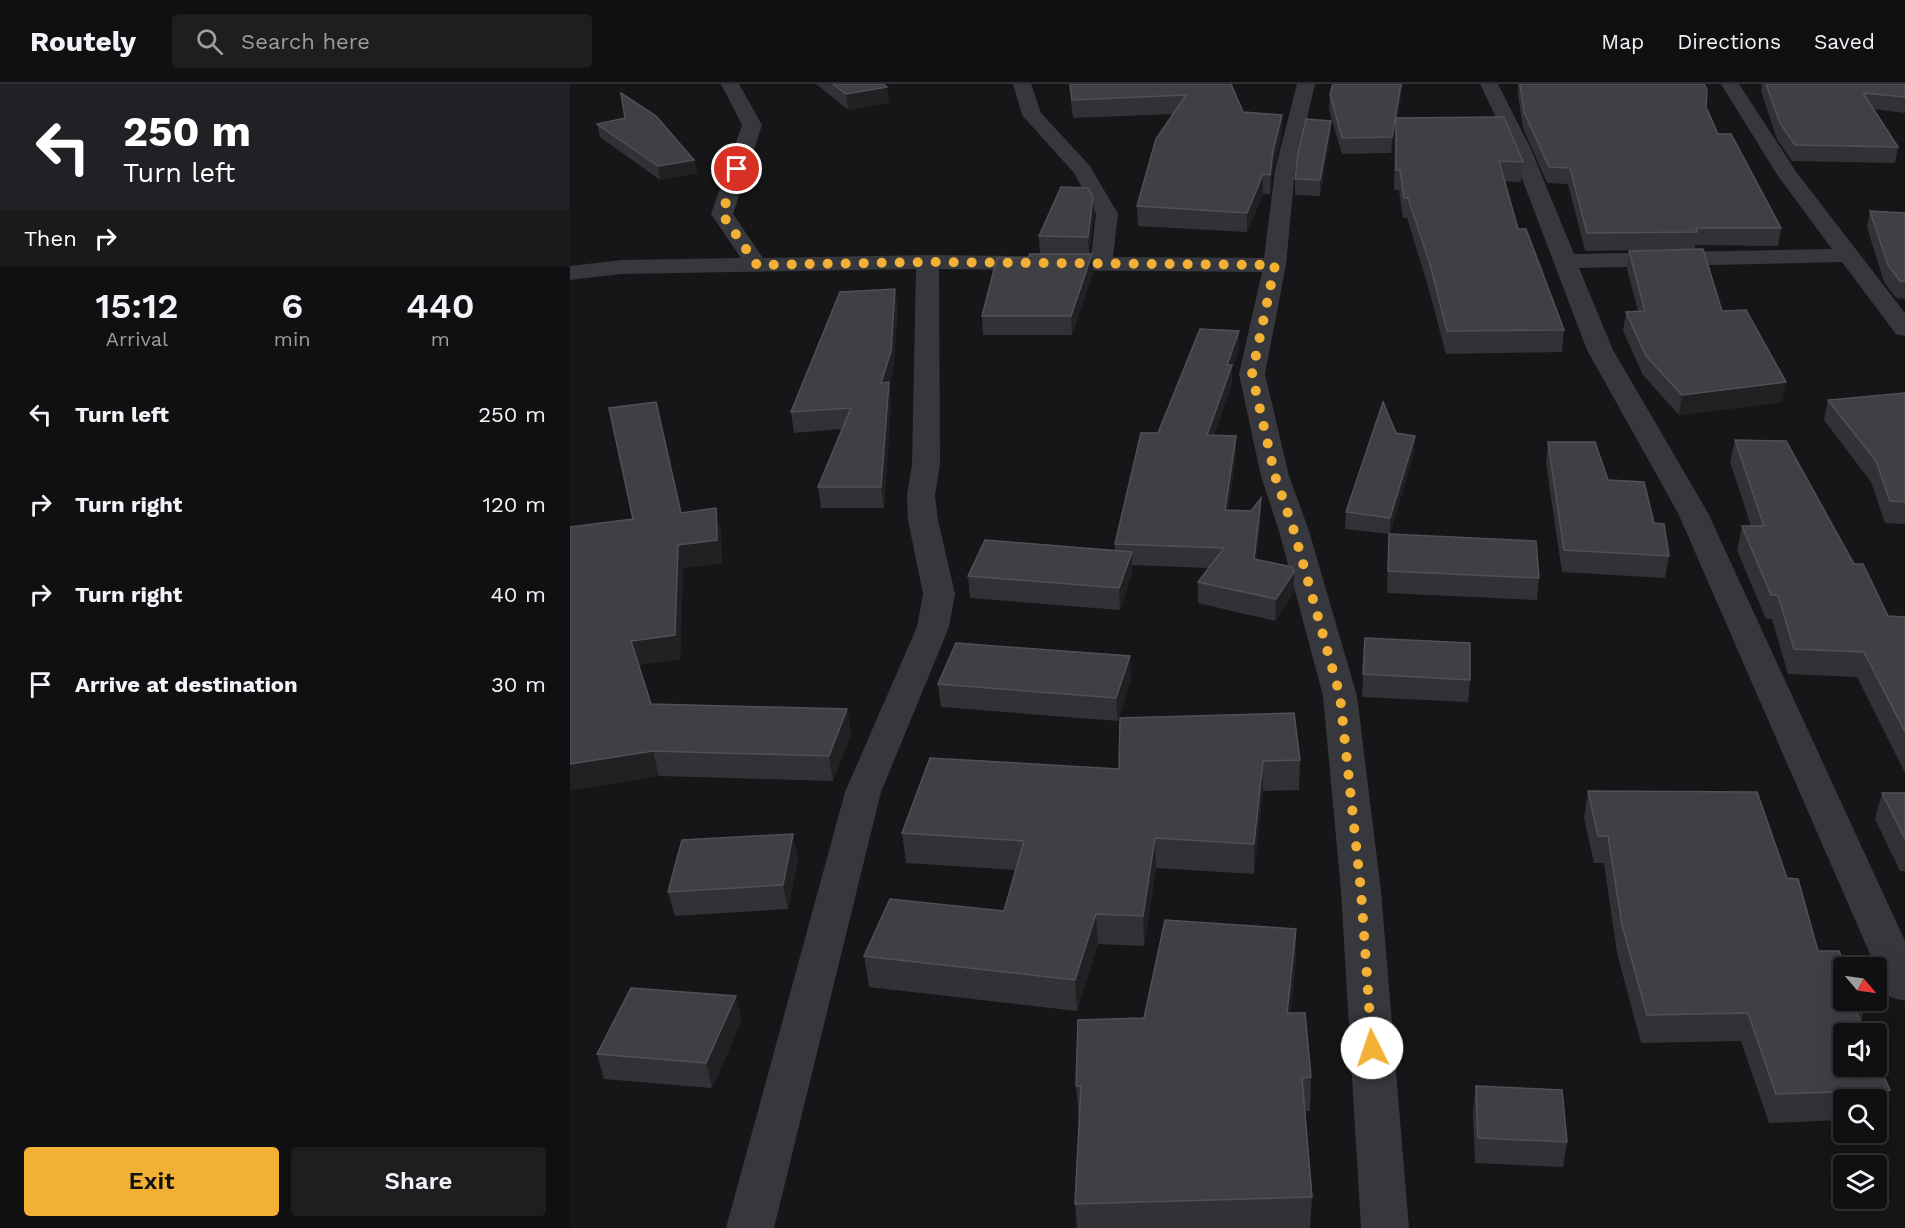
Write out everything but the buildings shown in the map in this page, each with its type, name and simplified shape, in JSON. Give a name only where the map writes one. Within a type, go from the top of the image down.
[{"type":"street","points":[[730,84],[752,125],[722,214],[757,265]]},
{"type":"street","points":[[1022,84],[1032,115],[1083,170],[1107,214],[1101,264]]},
{"type":"street","points":[[1306,84],[1285,170],[1275,265],[1252,374],[1275,476],[1294,531],[1340,696],[1361,891],[1385,1228]]},
{"type":"street","points":[[1489,84],[1520,147],[1600,350],[1693,513],[1905,986]]},
{"type":"street","points":[[1730,84],[1788,176],[1905,329]]},
{"type":"street","points":[[1565,261],[1848,255]]},
{"type":"street","points":[[750,1228],[863,792],[933,627],[939,594],[923,520],[921,495],[926,465],[928,262]]},
{"type":"street","points":[[570,273],[621,267],[928,262],[1275,265]]},
{"type":"route","points":[[737,169],[722,214],[757,265],[928,262],[1275,265],[1252,374],[1275,476],[1294,531],[1340,696],[1361,891],[1372,1048]]}]
